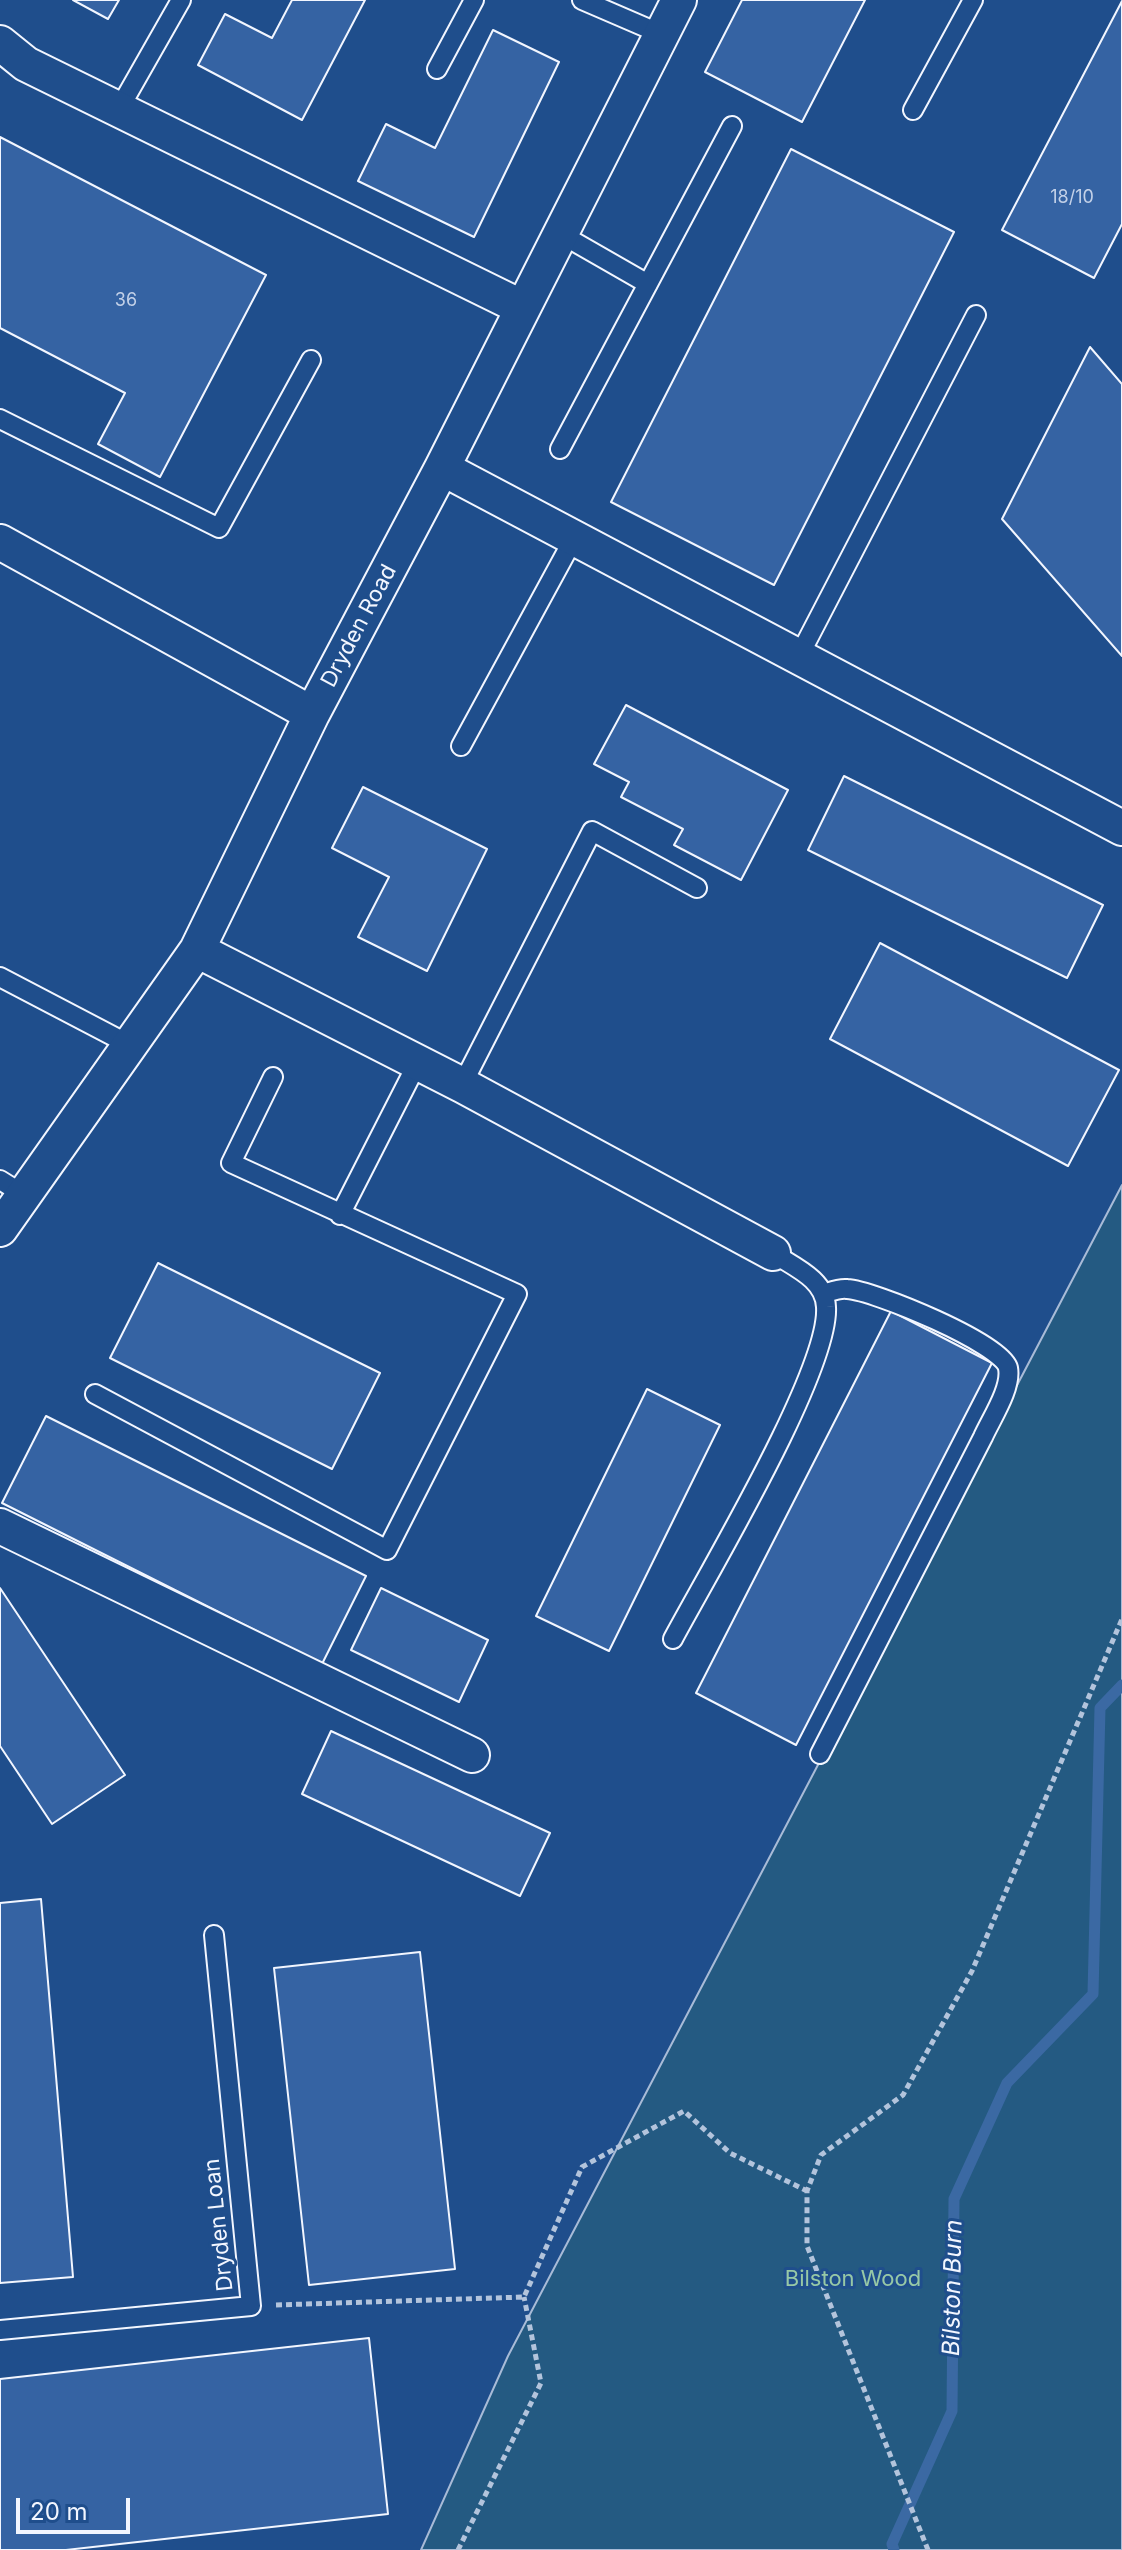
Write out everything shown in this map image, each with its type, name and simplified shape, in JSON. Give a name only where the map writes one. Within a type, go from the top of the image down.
[{"type":"street","name":"Dryden Road","points":[[0,1229],[12,1187],[130,1045],[197,950],[312,714],[442,468],[679,0]]},
{"type":"street","points":[[0,43],[26,64],[521,307]]},
{"type":"street","points":[[442,468],[1122,828]]},
{"type":"street","points":[[0,542],[312,714]]},
{"type":"street","points":[[197,950],[462,1085],[773,1253]]},
{"type":"street","points":[[0,1526],[472,1755]]},
{"type":"lane","points":[[119,109],[181,0]]},
{"type":"lane","points":[[437,69],[474,0]]},
{"type":"lane","points":[[582,0],[661,34]]},
{"type":"lane","points":[[913,110],[973,0]]},
{"type":"lane","points":[[560,449],[732,126]]},
{"type":"lane","points":[[559,233],[648,284]]},
{"type":"lane","points":[[798,658],[976,315]]},
{"type":"lane","points":[[0,419],[219,528],[311,360]]},
{"type":"lane","points":[[461,746],[573,540]]},
{"type":"lane","points":[[462,1085],[592,831],[697,888]]},
{"type":"lane","points":[[0,977],[130,1045]]},
{"type":"lane","points":[[340,1215],[418,1062]]},
{"type":"lane","points":[[95,1394],[387,1550],[517,1294],[231,1163],[273,1077]]},
{"type":"lane","points":[[673,1639],[806,1381],[820,1342],[826,1308],[818,1284],[773,1253]]},
{"type":"lane","points":[[820,1754],[983,1437],[1006,1385],[1008,1369],[1002,1354],[983,1342],[871,1294],[845,1288],[823,1294]]},
{"type":"lane","name":"Dryden Loan","points":[[0,2330],[251,2306],[214,1935]]},
{"type":"path","points":[[928,2550],[807,2246],[807,2191],[821,2155],[903,2095],[964,1985],[1122,1619]]},
{"type":"path","points":[[458,2550],[541,2383],[524,2297],[582,2167],[684,2111],[730,2153],[807,2191]]},
{"type":"path","points":[[251,2306],[524,2297]]},
{"type":"green space","name":"Bilston Wood","points":[[1122,1185],[1122,2550],[421,2550],[508,2356]]},
{"type":"building","points":[[73,0],[119,0],[108,19]]},
{"type":"building","points":[[292,0],[365,0],[302,120],[198,65],[225,14],[272,38]]},
{"type":"building","points":[[742,0],[865,0],[802,122],[705,72]]},
{"type":"building","points":[[1122,1],[1122,224],[1094,278],[1002,230]]},
{"type":"building","points":[[493,30],[559,62],[474,237],[358,181],[386,124],[435,148]]},
{"type":"building","points":[[0,137],[266,275],[160,477],[98,444],[125,393],[0,328]]},
{"type":"building","points":[[791,149],[954,232],[774,585],[611,502]]},
{"type":"building","points":[[1090,347],[1122,384],[1122,656],[1002,519]]},
{"type":"building","points":[[626,705],[788,790],[741,880],[674,845],[683,829],[621,797],[629,782],[594,764]]},
{"type":"building","points":[[844,776],[1103,905],[1067,978],[808,850]]},
{"type":"building","points":[[363,787],[487,849],[427,971],[358,937],[389,877],[332,848]]},
{"type":"building","points":[[880,943],[1119,1070],[1068,1166],[830,1039]]},
{"type":"building","points":[[158,1263],[380,1373],[332,1469],[110,1358]]},
{"type":"building","points":[[891,1311],[992,1363],[796,1745],[696,1693]]},
{"type":"building","points":[[647,1389],[720,1425],[609,1651],[536,1616]]},
{"type":"building","points":[[46,1416],[366,1576],[322,1664],[2,1503]]},
{"type":"building","points":[[0,1588],[125,1775],[52,1824],[0,1746]]},
{"type":"building","points":[[381,1588],[488,1640],[459,1702],[351,1650]]},
{"type":"building","points":[[331,1731],[550,1833],[520,1896],[302,1794]]},
{"type":"building","points":[[41,1899],[73,2277],[0,2283],[0,1903]]},
{"type":"building","points":[[420,1952],[455,2269],[309,2285],[274,1968]]},
{"type":"building","points":[[369,2338],[388,2514],[66,2550],[0,2550],[0,2379]]},
{"type":"waterway","name":"Bilston Burn","points":[[894,2550],[892,2544],[952,2411],[954,2199],[1007,2083],[1093,1994],[1100,1708],[1122,1685]]}]
